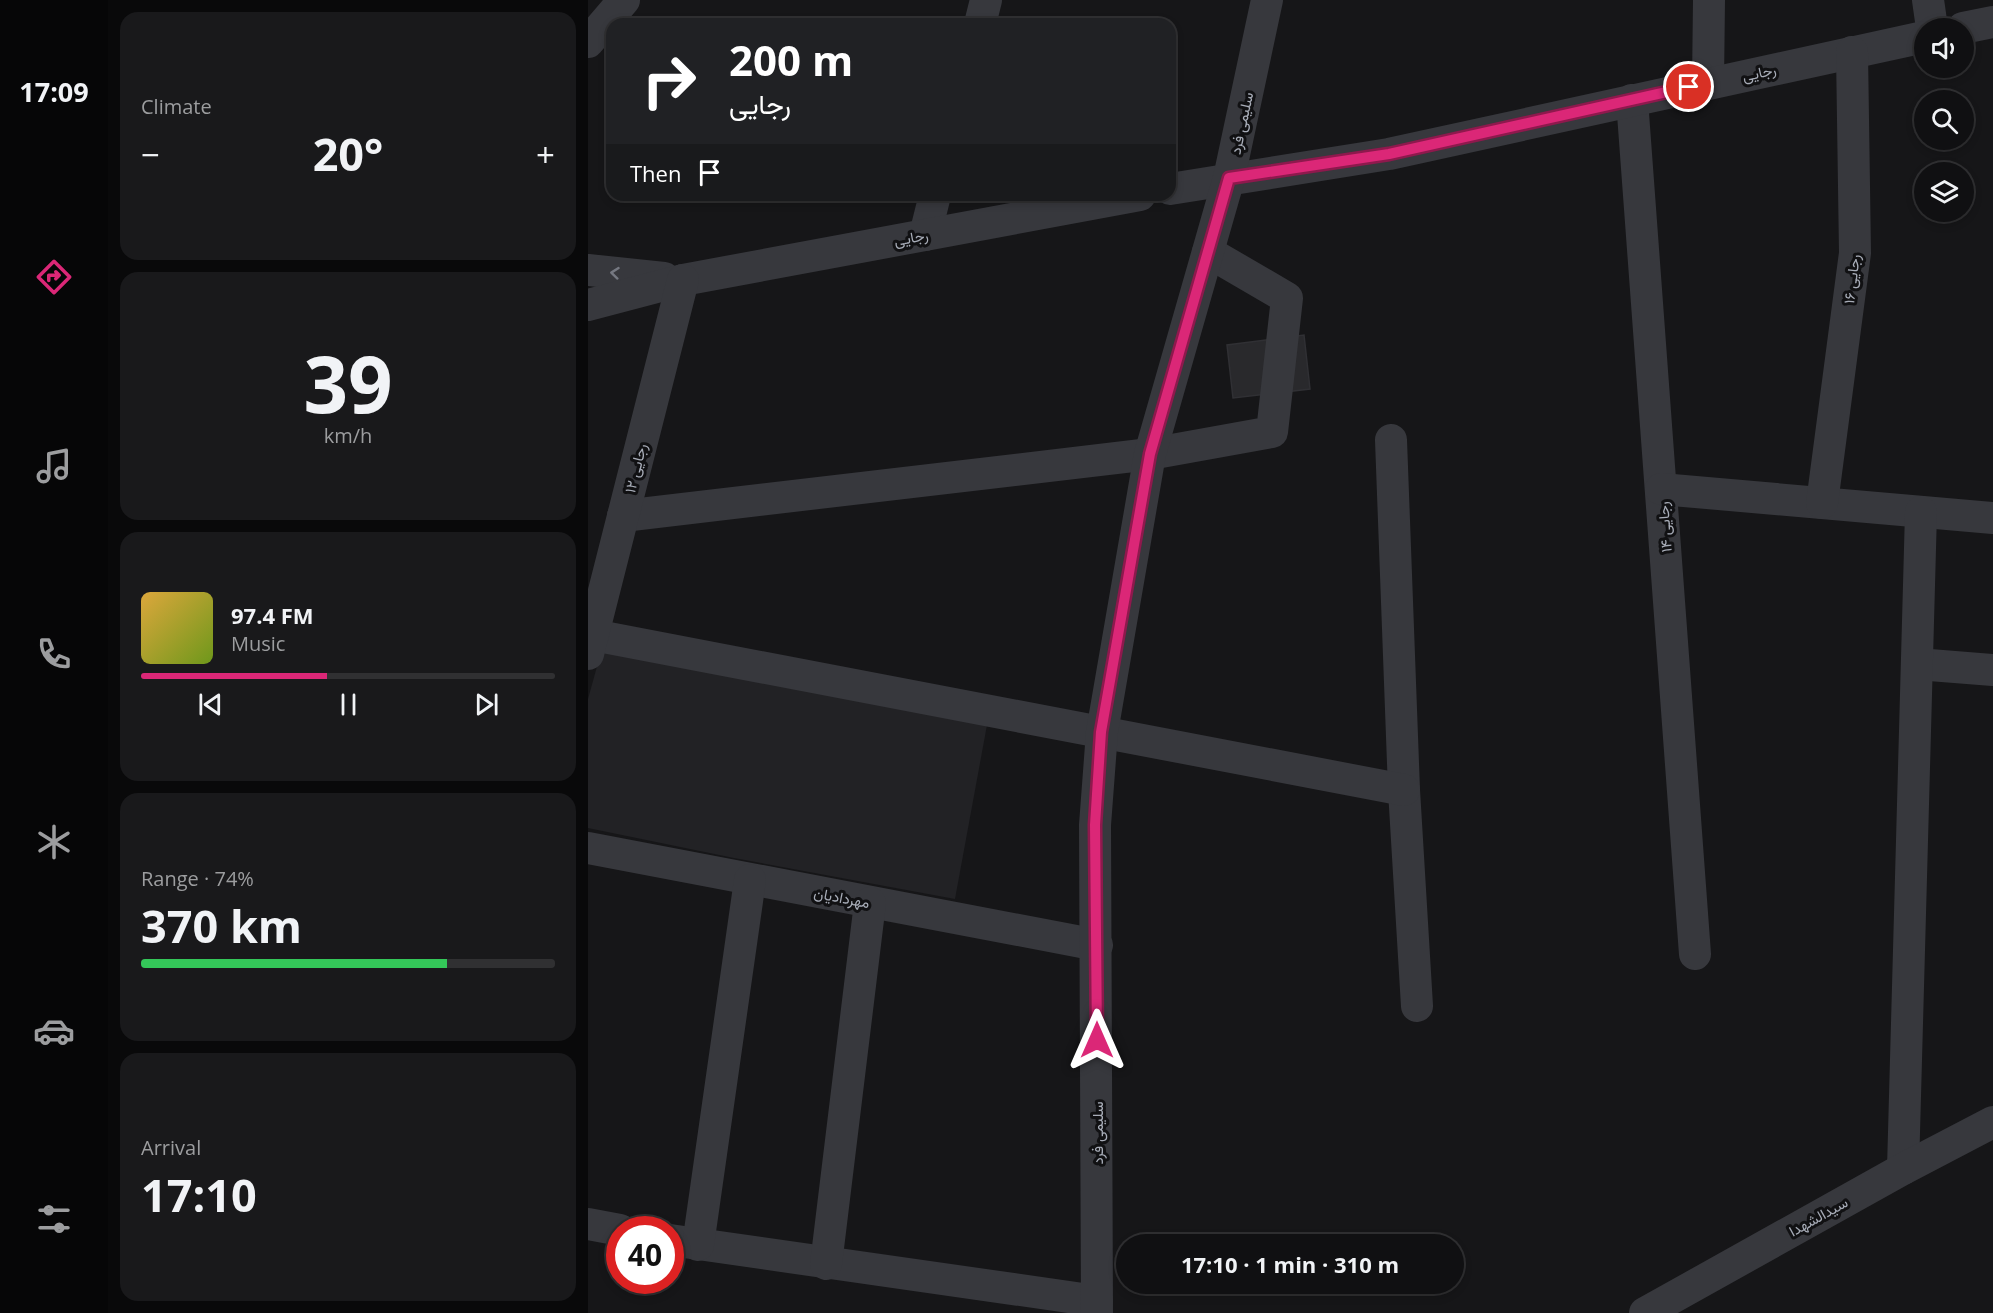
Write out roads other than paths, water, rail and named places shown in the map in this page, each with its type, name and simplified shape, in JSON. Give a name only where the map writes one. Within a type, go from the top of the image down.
[{"type":"street","points":[[609,18],[624,0]]},
{"type":"street","points":[[982,18],[986,0]]},
{"type":"street","name":"سلیمی فرد","points":[[1097,1307],[1095,825],[1101,732],[1150,454],[1229,178],[1267,0]]},
{"type":"street","points":[[1708,83],[1709,0]]},
{"type":"street","points":[[1928,0],[1931,18]]},
{"type":"street","points":[[588,42],[606,21]]},
{"type":"street","points":[[1974,26],[1993,22]]},
{"type":"street","name":"رجایی","points":[[1176,188],[1389,154],[1914,39]]},
{"type":"street","name":"رجایی ۱۶","points":[[1822,503],[1855,252],[1852,52]]},
{"type":"street","name":"رجایی ۱۴","points":[[1632,100],[1695,954]]},
{"type":"street","points":[[925,235],[934,201]]},
{"type":"street","name":"رجایی","points":[[683,280],[1108,201]]},
{"type":"street","points":[[622,516],[1150,454],[1272,432],[1287,298],[1208,252]]},
{"type":"street","points":[[588,270],[683,280]]},
{"type":"street","points":[[588,306],[683,280]]},
{"type":"street","name":"رجایی ۱۲","points":[[592,629],[683,280]]},
{"type":"street","points":[[1391,440],[1404,790],[1417,1006]]},
{"type":"street","points":[[1661,489],[1993,518]]},
{"type":"street","points":[[1903,1169],[1921,512]]},
{"type":"street","points":[[592,629],[1101,732],[1404,790]]},
{"type":"street","points":[[1917,664],[1993,670]]},
{"type":"street","name":"مهردادیان","points":[[588,848],[1097,945]]},
{"type":"street","points":[[750,880],[684,1242],[1097,1307]]},
{"type":"street","points":[[826,1264],[870,903]]},
{"type":"street","name":"سیدالشهدا","points":[[1645,1313],[1903,1169],[1993,1122]]},
{"type":"street","points":[[588,1224],[606,1227]]}]
